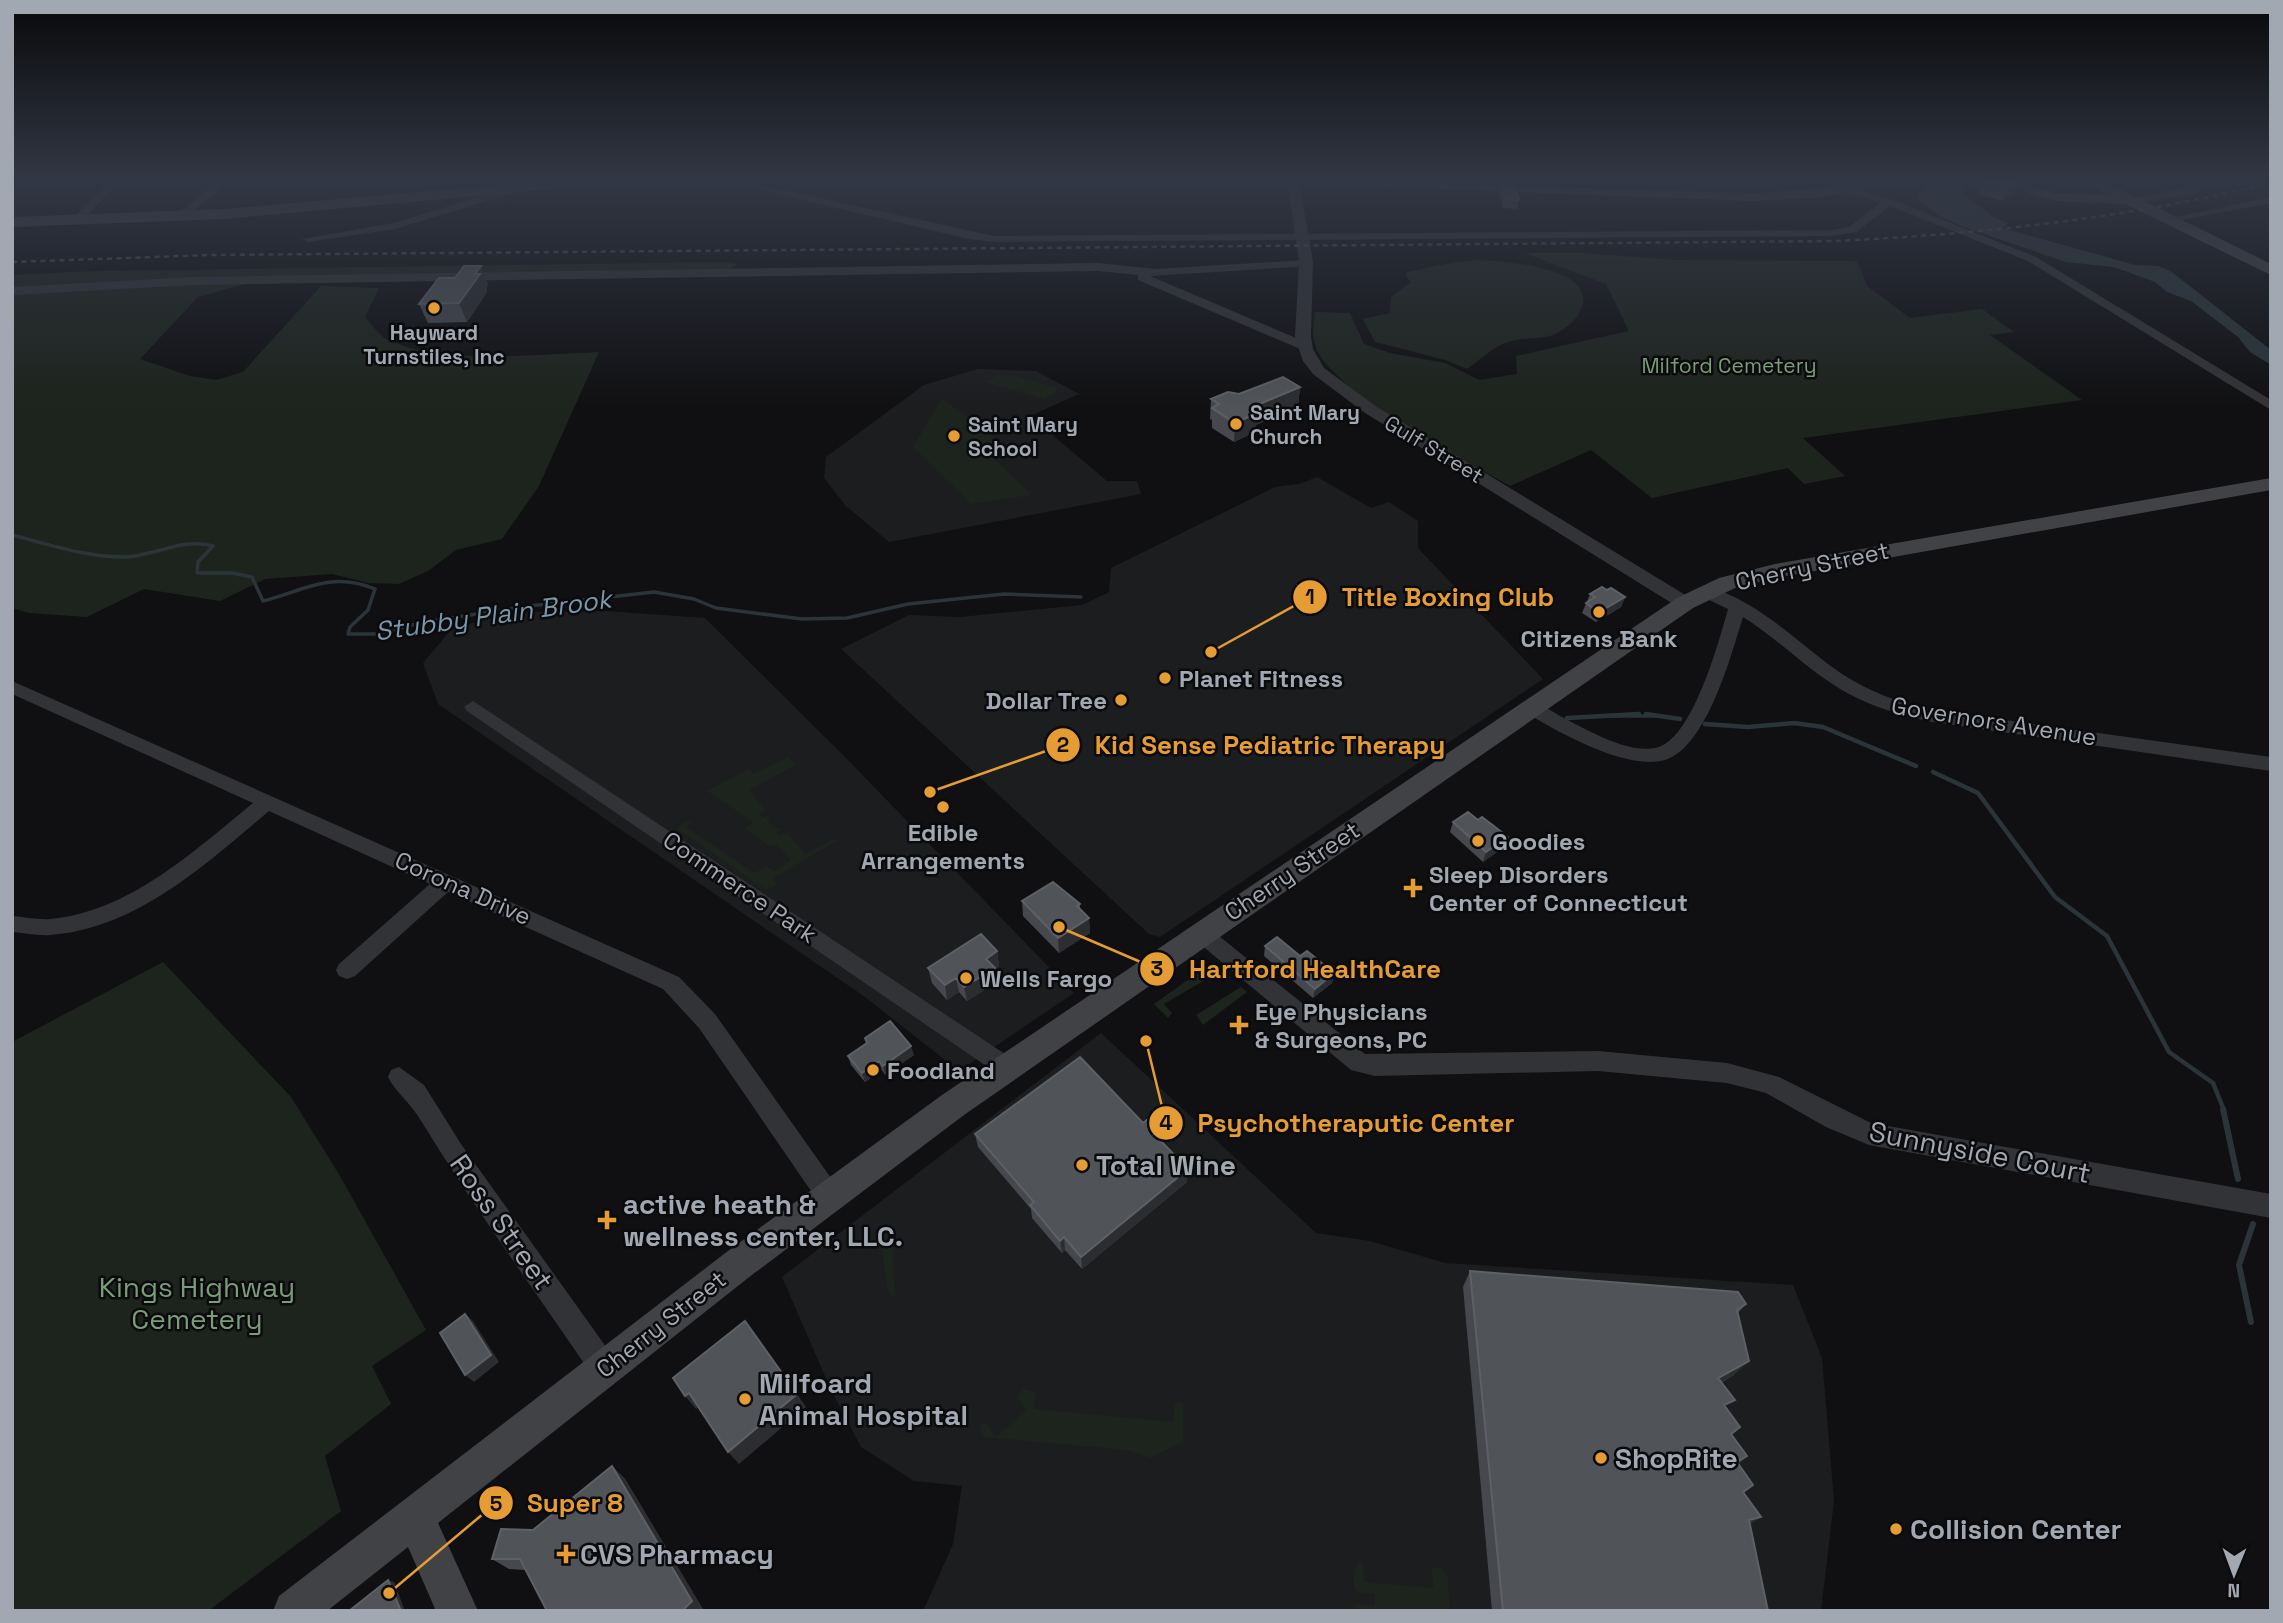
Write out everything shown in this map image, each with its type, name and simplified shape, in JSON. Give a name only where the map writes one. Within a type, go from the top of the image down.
[{"type":"main road","points":[[2245,256],[2268,267]]},
{"type":"main road","name":"Cherry Street","points":[[294,1611],[829,1196],[1006,1067],[1696,597],[1727,583],[1774,571],[2271,484]]},
{"type":"main road","points":[[416,1518],[457,1611]]},
{"type":"street","points":[[1131,272],[1305,347],[1306,256]]},
{"type":"street","points":[[2024,256],[2271,407]]},
{"type":"street","points":[[12,291],[275,279],[1098,267],[1131,272],[1178,273],[1307,264]]},
{"type":"street","name":"Gulf Street","points":[[1305,347],[1318,370],[1332,384],[1371,410],[1696,597]]},
{"type":"street","name":"Governors Avenue","points":[[1696,597],[1737,608],[1760,620],[1850,689],[1893,707],[1926,715],[2271,764]]},
{"type":"street","points":[[1531,708],[1563,727],[1601,743],[1653,755],[1664,753],[1674,747],[1696,719],[1721,662],[1737,608]]},
{"type":"street","name":"Corona Drive","points":[[12,687],[671,984],[707,1021],[829,1196]]},
{"type":"street","name":"Commerce Park","points":[[473,707],[1006,1067]]},
{"type":"street","points":[[12,924],[40,927],[64,925],[129,903],[178,873],[268,802]]},
{"type":"street","points":[[347,971],[447,881]]},
{"type":"street","name":"Sunnyside Court","points":[[1201,933],[1359,1063],[1384,1066],[1598,1061],[1727,1073],[1771,1084],[1834,1119],[1869,1134],[2271,1206]]},
{"type":"street","name":"Ross Street","points":[[400,1077],[416,1092],[453,1152],[604,1368]]},
{"type":"shaded area","points":[[2048,256],[2102,256],[2135,265],[2158,266],[2172,272],[2271,350],[2271,365],[2250,352],[2238,337],[2191,301],[2167,292],[2155,282],[2114,267],[2066,262]]},
{"type":"shaded area","name":"Saint Mary School","points":[[978,369],[1036,371],[1079,394],[1030,416],[1107,481],[1137,481],[1141,494],[889,542],[846,506],[824,478],[826,457],[924,385]]},
{"type":"shaded area","points":[[1317,477],[1371,508],[1389,502],[1418,521],[1418,548],[1543,679],[1160,937],[1149,934],[841,649],[909,615],[960,617],[1082,605],[1109,592],[1111,568],[1275,487],[1299,484]]},
{"type":"shaded area","points":[[606,611],[705,618],[848,760],[1074,993],[959,1071],[865,997],[438,704],[423,663],[450,631],[504,612]]},
{"type":"shaded area","points":[[1101,1033],[1316,1233],[1370,1241],[1445,1263],[1793,1285],[1822,1358],[1834,1501],[1821,1611],[923,1611],[953,1544],[962,1486],[914,1481],[861,1447],[831,1390],[782,1277]]},
{"type":"green space","name":"Milford Cemetery","points":[[1531,256],[1857,261],[1867,286],[1910,318],[1982,309],[2014,332],[1990,335],[2082,400],[1803,438],[1845,476],[1804,484],[1788,468],[1652,498],[1591,450],[1510,486],[1379,409],[1333,372],[1319,354],[1314,339],[1315,312],[1350,313],[1364,344],[1390,353],[1445,363],[1479,380],[1517,374],[1516,356],[1629,331],[1606,284]]},
{"type":"green space","points":[[1477,260],[1522,264],[1558,273],[1572,281],[1581,291],[1583,303],[1580,312],[1569,325],[1555,334],[1502,344],[1467,369],[1445,360],[1375,342],[1363,319],[1390,313],[1391,297],[1411,282],[1405,275],[1407,272]]},
{"type":"green space","points":[[725,262],[737,264],[726,272],[267,278],[198,297],[140,359],[190,376],[216,380],[243,372],[321,286],[379,288],[365,317],[385,338],[410,348],[435,353],[491,356],[599,352],[539,486],[502,539],[456,550],[428,571],[399,584],[368,583],[332,574],[265,579],[220,601],[144,589],[87,617],[29,613],[12,608],[12,275],[91,271]]},
{"type":"green space","points":[[997,375],[1017,376],[1056,388],[1056,392],[1045,399],[986,382]]},
{"type":"green space","points":[[942,398],[1006,447],[989,454],[1032,495],[971,504],[913,447]]},
{"type":"green space","points":[[788,757],[796,765],[749,790],[766,810],[759,815],[763,818],[770,814],[767,820],[776,829],[783,828],[776,832],[779,836],[787,833],[806,854],[835,838],[837,841],[773,878],[777,885],[766,890],[676,828],[695,817],[686,827],[754,873],[767,866],[774,871],[791,860],[776,844],[768,846],[746,829],[753,822],[707,791],[749,769],[754,774]]},
{"type":"green space","name":"Kings Highway Cemetery","points":[[163,962],[291,1097],[340,1176],[426,1330],[372,1366],[391,1404],[325,1456],[341,1511],[208,1611],[12,1611],[12,1042]]},
{"type":"green space","points":[[1213,962],[1231,978],[1224,978],[1217,973],[1164,1004],[1172,1013],[1168,1018],[1154,1004]]},
{"type":"green space","points":[[1241,987],[1247,992],[1203,1025],[1196,1015]]},
{"type":"green space","points":[[887,1233],[893,1249],[895,1297],[890,1295],[887,1287],[880,1237]]},
{"type":"green space","points":[[1023,1389],[1036,1392],[1034,1409],[1173,1422],[1175,1403],[1183,1403],[1183,1442],[1150,1458],[1128,1450],[984,1437],[980,1432],[982,1423],[986,1423],[996,1437],[1027,1410],[1017,1397]]},
{"type":"green space","points":[[1359,1561],[1363,1563],[1364,1582],[1433,1588],[1432,1568],[1441,1568],[1448,1578],[1450,1611],[1354,1611],[1356,1604],[1375,1606],[1375,1594],[1357,1592],[1355,1588],[1354,1572]]},
{"type":"building","points":[[464,266],[481,266],[475,274],[480,274],[459,303],[419,304],[439,278],[455,278]]},
{"type":"building","points":[[1283,377],[1300,387],[1257,405],[1252,412],[1255,414],[1235,423],[1212,408],[1219,404],[1211,399],[1228,392],[1239,394]]},
{"type":"building","points":[[1602,587],[1607,590],[1611,588],[1625,597],[1599,612],[1586,603],[1595,597],[1590,594]]},
{"type":"building","points":[[1468,812],[1478,820],[1482,817],[1508,837],[1486,852],[1453,822]]},
{"type":"building","points":[[1053,882],[1080,904],[1077,906],[1089,918],[1058,938],[1022,901]]},
{"type":"building","points":[[981,934],[997,951],[986,959],[995,968],[964,987],[956,978],[945,985],[928,968]]},
{"type":"building","points":[[1277,937],[1300,956],[1307,951],[1334,973],[1315,989],[1265,946]]},
{"type":"building","points":[[890,1021],[911,1046],[883,1066],[879,1061],[862,1073],[848,1056],[867,1043],[865,1038]]},
{"type":"building","name":"Total Wine","points":[[1080,1057],[1143,1123],[1152,1116],[1164,1127],[1155,1135],[1188,1169],[1081,1257],[1064,1237],[1060,1241],[1030,1205],[1034,1202],[975,1134]]},
{"type":"building","name":"ShopRite","points":[[1470,1271],[1738,1292],[1746,1304],[1737,1310],[1749,1361],[1718,1378],[1735,1400],[1724,1405],[1740,1427],[1731,1434],[1747,1456],[1737,1462],[1753,1485],[1743,1492],[1761,1517],[1749,1520],[1768,1611],[1503,1611]]},
{"type":"building","points":[[465,1314],[491,1355],[465,1375],[440,1333]]},
{"type":"building","name":"Milfoard Animal Hospital","points":[[745,1321],[797,1394],[728,1452],[689,1393],[685,1396],[673,1378]]},
{"type":"building","name":"CVS Pharmacy","points":[[612,1466],[692,1601],[682,1611],[547,1611],[520,1559],[492,1559],[501,1529],[533,1530]]},
{"type":"building","points":[[388,1580],[401,1611],[349,1611]]},
{"type":"waterway","name":"Stubby Plain Brook","points":[[12,535],[95,555],[123,557],[190,544],[213,546],[198,562],[197,573],[232,573],[252,577],[263,601],[331,582],[359,584],[375,589],[368,610],[350,627],[348,634],[376,634],[424,622],[529,606],[654,592],[694,599],[716,608],[802,619],[847,618],[908,604],[1004,594],[1081,597]]},
{"type":"waterway","name":"Stubby Plain Brook","points":[[1567,718],[1639,714]]},
{"type":"waterway","name":"Stubby Plain Brook","points":[[1646,714],[1680,719]]},
{"type":"waterway","name":"Stubby Plain Brook","points":[[1605,716],[1659,716]]},
{"type":"waterway","name":"Stubby Plain Brook","points":[[1705,724],[1748,727],[1794,723],[1823,727],[1916,766]]},
{"type":"waterway","name":"Stubby Plain Brook","points":[[1933,772],[1978,793],[2055,897],[2107,936],[2169,1052],[2213,1083],[2224,1110]]},
{"type":"waterway","name":"Stubby Plain Brook","points":[[2223,1109],[2238,1179]]},
{"type":"waterway","name":"Stubby Plain Brook","points":[[2251,1322],[2239,1265],[2253,1224]]},
{"type":"railway","points":[[12,262],[189,256]]},
{"type":"place","name":"Hayward Turnstiles, Inc","points":[[434,308]]},
{"type":"place","name":"Saint Mary Church","points":[[1236,424]]},
{"type":"place","name":"Saint Mary School","points":[[954,436]]},
{"type":"place","name":"Citizens Bank","points":[[1599,612]]},
{"type":"place","name":"Title Boxing Club","points":[[1211,652]]},
{"type":"place","name":"Planet Fitness","points":[[1165,678]]},
{"type":"place","name":"Dollar Tree","points":[[1121,700]]},
{"type":"place","name":"Kid Sense Pediatric Therapy","points":[[930,792]]},
{"type":"place","name":"Edible Arrangements","points":[[943,807]]},
{"type":"place","name":"Goodies","points":[[1478,841]]},
{"type":"place","name":"Sleep Disorders Center of Connecticut","points":[[1413,888]]},
{"type":"place","name":"Hartford HealthCare","points":[[1059,927]]},
{"type":"place","name":"Wells Fargo","points":[[966,978]]},
{"type":"place","name":"Eye Physicians & Surgeons, PC","points":[[1239,1025]]},
{"type":"place","name":"Psychotheraputic Center","points":[[1146,1041]]},
{"type":"place","name":"Foodland","points":[[873,1070]]},
{"type":"place","name":"Total Wine","points":[[1082,1165]]},
{"type":"place","name":"active heath & wellness center, LLC.","points":[[607,1220]]},
{"type":"place","name":"Milfoard Animal Hospital","points":[[745,1399]]},
{"type":"place","name":"ShopRite","points":[[1601,1458]]},
{"type":"place","name":"Collision Center","points":[[1896,1529]]},
{"type":"place","name":"CVS Pharmacy","points":[[566,1554]]},
{"type":"place","name":"Super 8","points":[[389,1593]]}]
